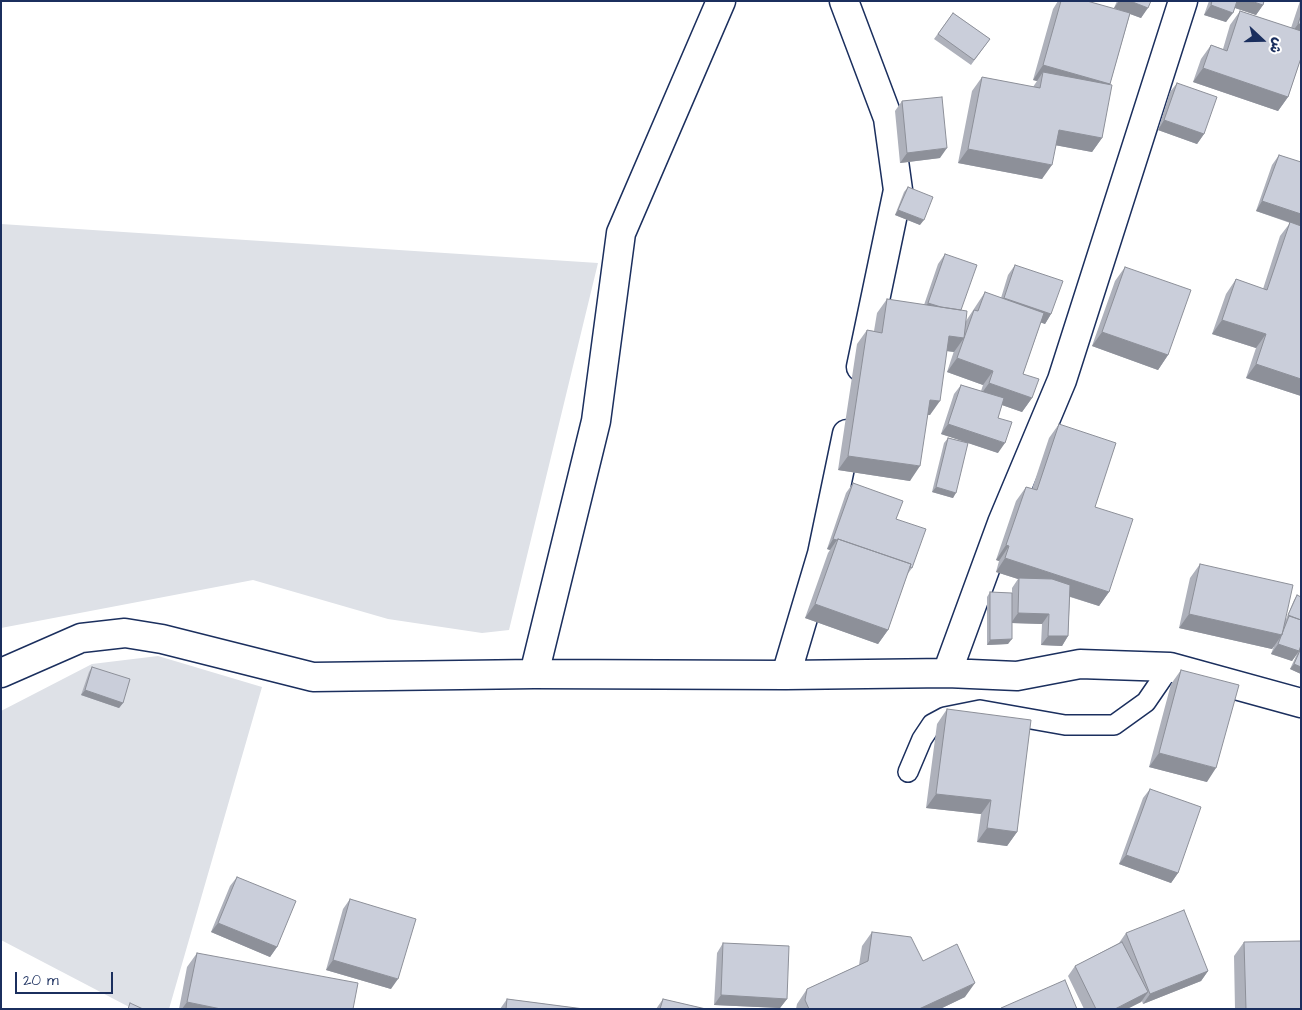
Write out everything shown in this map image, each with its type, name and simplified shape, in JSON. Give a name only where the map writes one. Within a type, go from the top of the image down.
[{"type":"street","points":[[534,674],[596,422],[621,233],[721,1]]},
{"type":"street","points":[[786,675],[822,554],[898,190],[888,118],[844,1]]},
{"type":"street","points":[[948,673],[1002,523],[1062,380],[1183,1]]},
{"type":"street","points":[[1,673],[82,638],[125,633],[162,639],[313,677],[534,674],[786,675],[948,673],[1017,676],[1080,664],[1170,667],[1301,703]]},
{"type":"lane","points":[[908,772],[922,740],[932,724],[944,717],[980,710],[1065,725],[1114,725],[1146,702],[1170,667]]},
{"type":"shaded area","points":[[1,224],[598,263],[509,630],[482,633],[388,619],[253,580],[1,628]]},
{"type":"shaded area","points":[[158,656],[262,687],[169,1009],[133,1009],[1,940],[1,711],[92,664]]},
{"type":"building","points":[[1061,1],[1087,1],[1130,13],[1110,84],[1043,65]]},
{"type":"building","points":[[1130,1],[1151,1],[1148,8]]},
{"type":"building","points":[[1212,1],[1237,1],[1233,13],[1211,5]]},
{"type":"building","points":[[1251,1],[1264,1],[1263,5]]},
{"type":"building","points":[[1240,11],[1301,31],[1301,58],[1288,97],[1203,68],[1211,45],[1227,51]]},
{"type":"building","points":[[953,13],[990,39],[974,60],[938,34]]},
{"type":"building","points":[[1043,72],[1112,85],[1102,138],[1059,130],[1052,165],[968,149],[982,77],[1040,88]]},
{"type":"building","points":[[1177,83],[1217,97],[1204,134],[1164,120]]},
{"type":"building","points":[[942,97],[947,148],[907,153],[902,101]]},
{"type":"building","points":[[1279,155],[1301,162],[1301,214],[1262,201]]},
{"type":"building","points":[[908,187],[933,197],[924,220],[898,210]]},
{"type":"building","points":[[1290,222],[1301,226],[1301,379],[1256,364],[1266,334],[1222,320],[1236,279],[1267,290]]},
{"type":"building","points":[[945,254],[977,265],[961,310],[928,303]]},
{"type":"building","points":[[1015,265],[1063,281],[1051,314],[1004,298]]},
{"type":"building","points":[[1125,267],[1191,290],[1168,355],[1102,332]]},
{"type":"building","points":[[985,292],[1044,313],[1023,374],[1039,379],[1032,398],[989,383],[993,371],[957,358],[974,310],[978,311]]},
{"type":"building","points":[[887,299],[967,311],[964,338],[949,336],[940,401],[930,400],[920,466],[848,456],[867,330],[882,333]]},
{"type":"building","points":[[961,385],[1004,398],[998,418],[1012,422],[1005,443],[948,424]]},
{"type":"building","points":[[1059,424],[1116,443],[1095,507],[1133,519],[1109,592],[1005,558],[1009,546],[1006,545],[1026,487],[1037,490]]},
{"type":"building","points":[[948,438],[968,443],[956,493],[936,487]]},
{"type":"building","points":[[853,483],[903,501],[896,519],[926,529],[912,568],[910,567],[911,564],[838,539],[833,539]]},
{"type":"building","points":[[838,539],[911,564],[888,630],[815,604]]},
{"type":"building","points":[[1200,564],[1293,585],[1282,635],[1189,614]]},
{"type":"building","points":[[1019,578],[1052,579],[1070,585],[1068,636],[1048,636],[1049,614],[1018,613]]},
{"type":"building","points":[[990,592],[1012,593],[1012,639],[990,640]]},
{"type":"building","points":[[1297,595],[1301,597],[1301,620],[1288,615]]},
{"type":"building","points":[[1289,616],[1301,620],[1301,645],[1299,651],[1278,644]]},
{"type":"building","points":[[1301,648],[1301,667],[1294,664]]},
{"type":"building","points":[[92,667],[130,679],[123,703],[85,690]]},
{"type":"building","points":[[1181,670],[1239,685],[1216,768],[1159,753]]},
{"type":"building","points":[[947,709],[1031,720],[1017,832],[987,828],[991,800],[936,794]]},
{"type":"building","points":[[1150,789],[1201,807],[1178,873],[1126,855]]},
{"type":"building","points":[[237,877],[296,901],[277,947],[218,923]]},
{"type":"building","points":[[350,899],[416,919],[398,979],[333,960]]},
{"type":"building","points":[[1184,910],[1208,971],[1150,994],[1126,933]]},
{"type":"building","points":[[872,932],[911,937],[923,961],[957,944],[975,983],[919,1009],[809,1009],[805,1000],[807,989],[868,961]]},
{"type":"building","points":[[1301,941],[1301,1009],[1246,1009],[1244,942]]},
{"type":"building","points":[[1122,942],[1148,992],[1115,1009],[1096,1009],[1075,966]]},
{"type":"building","points":[[723,943],[789,946],[787,999],[721,995]]},
{"type":"building","points":[[197,953],[358,983],[353,1009],[221,1009],[187,1002]]},
{"type":"building","points":[[1065,980],[1077,1009],[1001,1009],[1001,1008]]},
{"type":"building","points":[[507,999],[584,1009],[506,1009]]},
{"type":"building","points":[[663,999],[706,1009],[660,1009]]},
{"type":"building","points":[[130,1003],[143,1009],[128,1009]]}]
